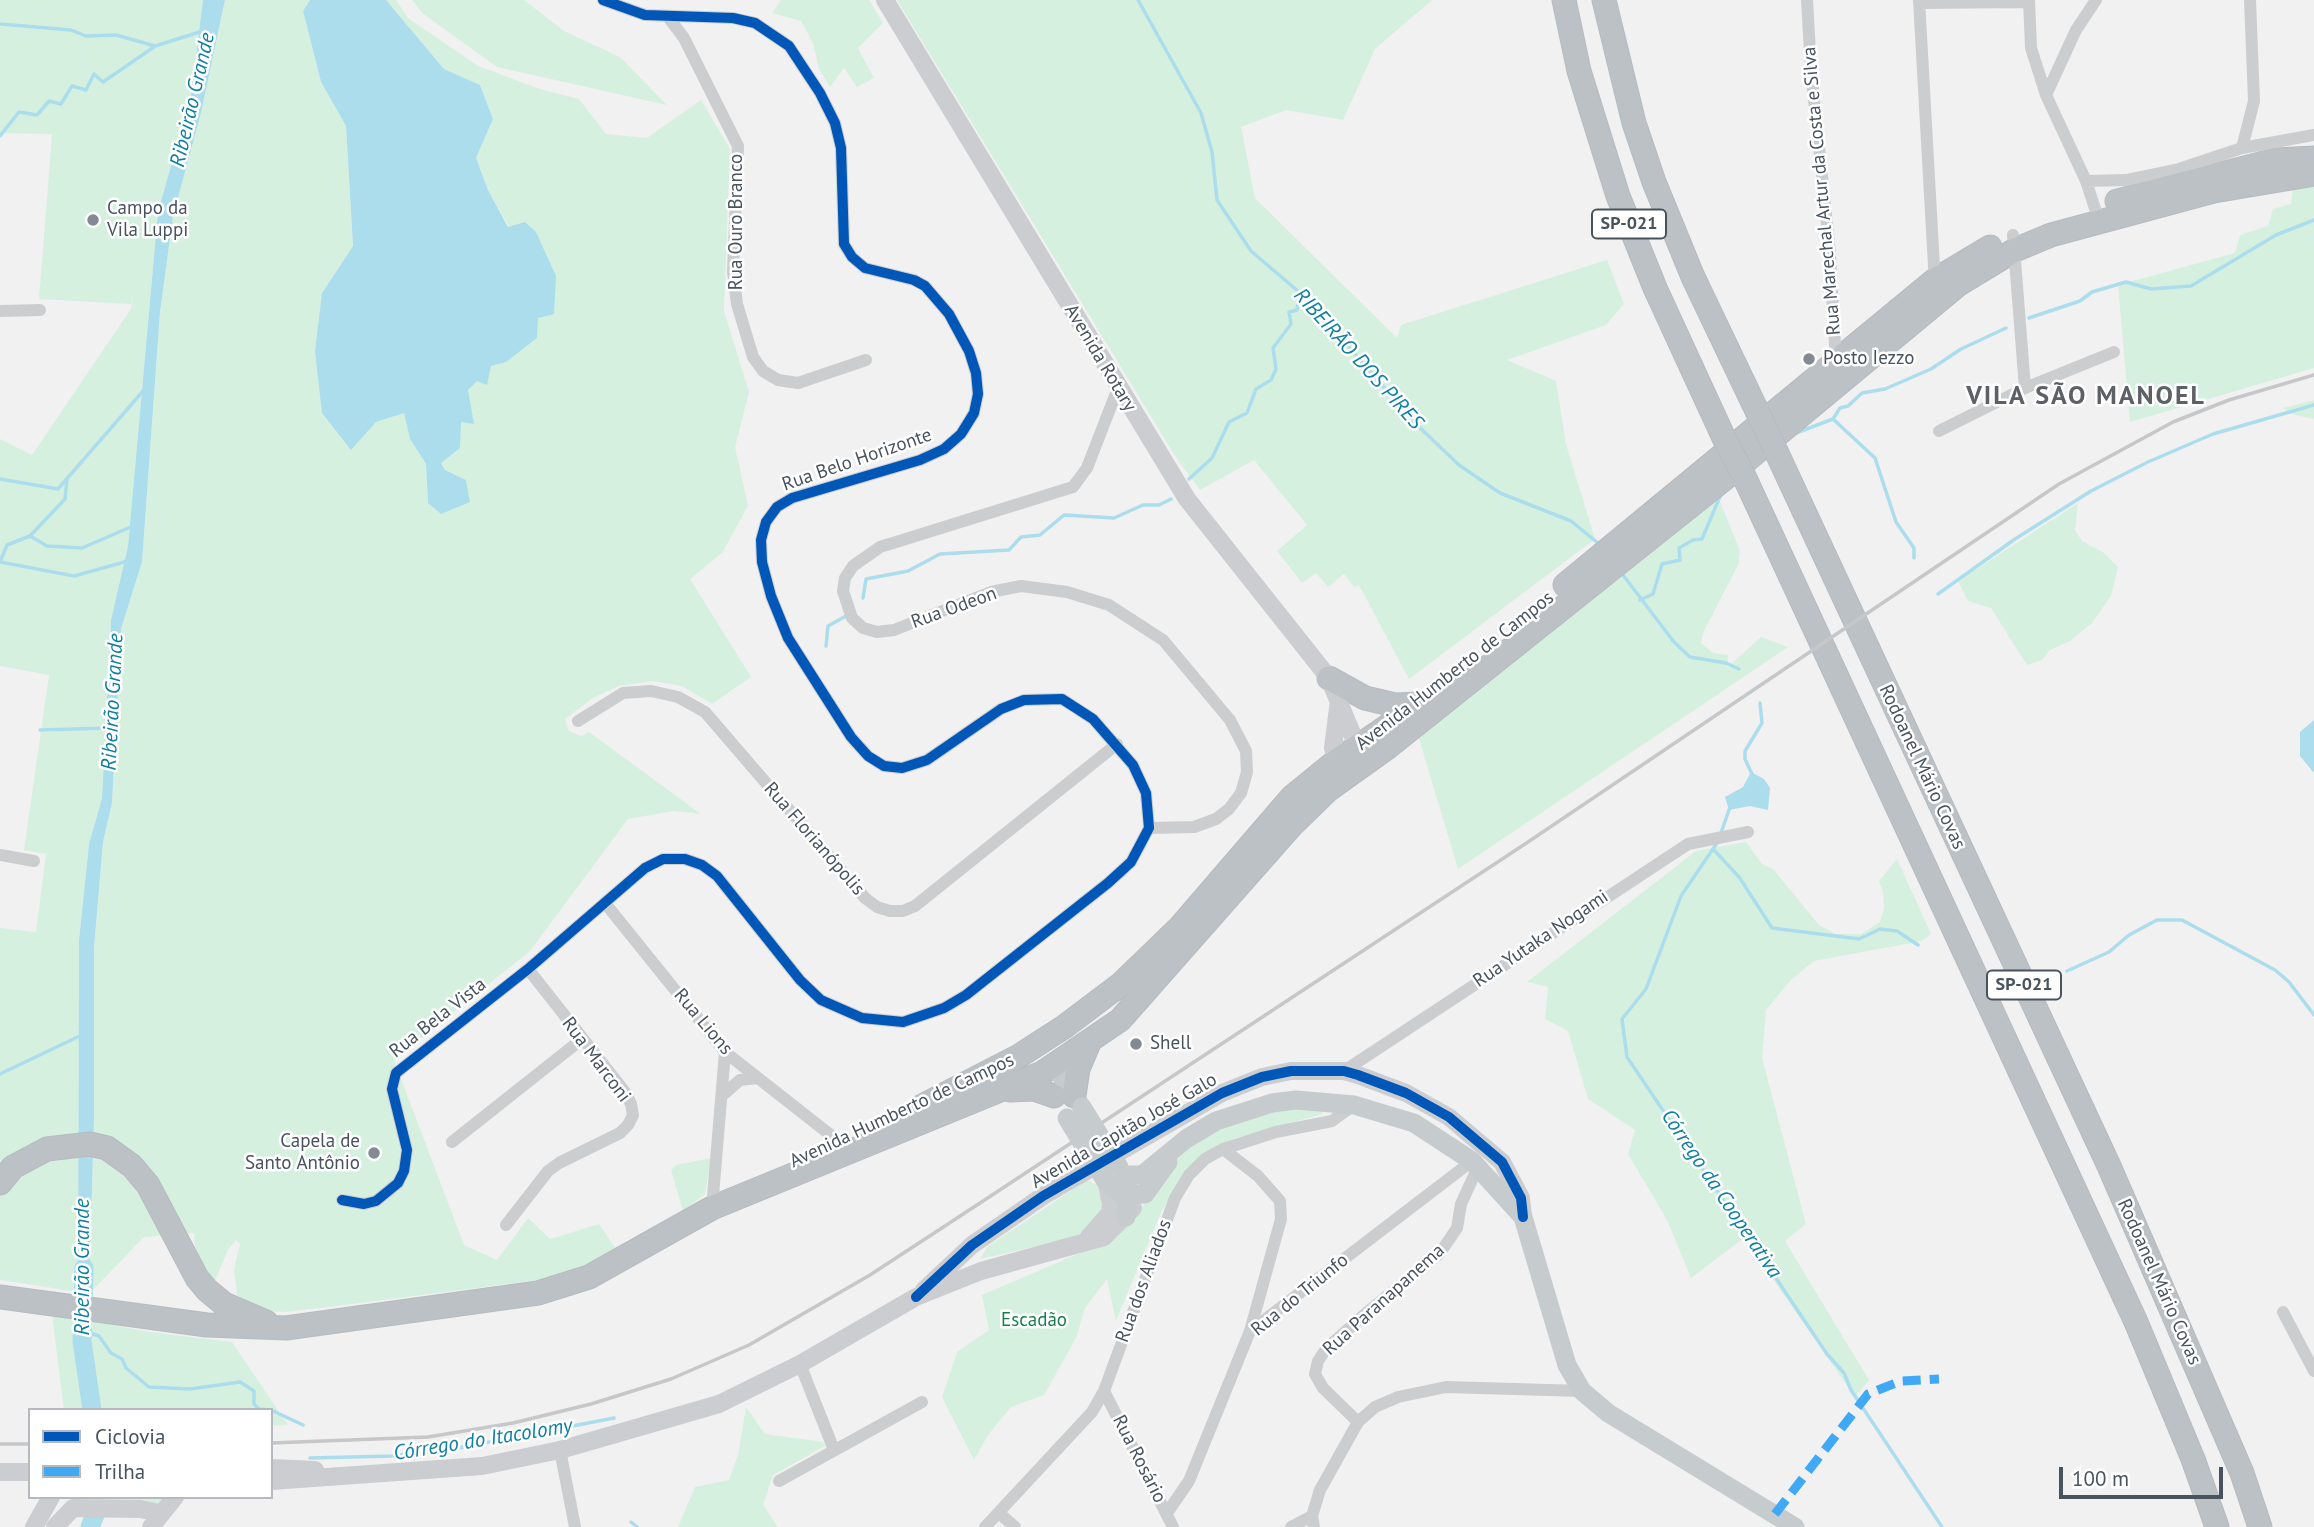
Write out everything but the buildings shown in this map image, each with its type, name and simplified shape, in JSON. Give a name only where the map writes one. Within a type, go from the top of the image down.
[{"type":"highway","name":"Rodoanel Mário Covas","points":[[1564,0],[1579,71],[1618,196],[1655,288],[2136,1322],[2193,1459],[2217,1527]]},
{"type":"highway","name":"Rodoanel Mário Covas","points":[[1604,0],[1634,123],[1654,182],[1693,277],[2109,1167],[2242,1472],[2260,1527]]},
{"type":"highway","name":"Avenida Humberto de Campos","points":[[1366,753],[1419,704],[1783,409],[1837,371],[1935,291],[2014,243],[2263,163],[2314,158]]},
{"type":"highway","name":"Avenida Humberto de Campos","points":[[2098,214],[2314,174]]},
{"type":"highway","name":"Avenida Humberto de Campos","points":[[846,1146],[1019,1056],[1064,1027],[1121,984],[1180,927],[1292,797],[1366,753],[1724,479],[1837,371]]},
{"type":"highway","points":[[1329,678],[1365,698],[1395,705],[1419,704]]},
{"type":"highway","name":"Avenida Humberto de Campos","points":[[0,1297],[191,1322],[286,1328],[538,1293],[589,1277],[632,1255],[712,1203],[846,1146],[1000,1091],[1089,1043],[1120,1020],[1339,770]]},
{"type":"highway","points":[[1120,1020],[1132,998],[1121,984]]},
{"type":"highway","points":[[1019,1056],[1048,1067],[1064,1027]]},
{"type":"highway","points":[[1000,1091],[1034,1089],[1069,1104],[1078,1069],[1089,1043]]},
{"type":"highway","name":"Avenida Humberto de Campos","points":[[0,1183],[13,1167],[47,1149],[73,1145],[107,1148],[132,1166],[148,1185],[191,1268],[207,1290],[251,1318],[286,1328]]},
{"type":"highway","points":[[191,1322],[207,1290]]},
{"type":"main road","points":[[1048,1067],[1114,1177],[1137,1195]]},
{"type":"main road","name":"Avenida Capitão José Galo","points":[[1186,1139],[1227,1116],[1272,1103],[1296,1100],[1354,1105],[1414,1123],[1475,1164],[1523,1217],[1567,1365],[1581,1391],[1608,1413],[1795,1527]]},
{"type":"main road","points":[[1114,1177],[1142,1175],[1186,1139]]},
{"type":"main road","points":[[1126,1217],[1137,1195],[1186,1139]]},
{"type":"street","name":"Rua Belo Horizonte","points":[[603,0],[645,15],[733,18],[755,23],[789,46],[820,93],[835,123],[841,148],[844,244],[852,257],[865,268],[914,280],[936,295],[962,338],[976,373],[978,394],[974,413],[961,435],[944,449],[920,460],[792,498],[777,507],[766,522],[761,540],[762,562],[771,596],[788,638],[851,737],[868,756],[884,766],[902,768],[927,760],[1001,709],[1043,698],[1062,699],[1077,706],[1117,744],[1142,778],[1149,828]]},
{"type":"street","name":"Avenida Rotary","points":[[885,0],[1187,499],[1329,678],[1353,736],[1366,753]]},
{"type":"street","name":"Rua Marechal Artur da Costa e Silva","points":[[1807,0],[1811,70],[1830,253],[1837,371]]},
{"type":"street","points":[[2046,95],[2077,30],[2096,0]]},
{"type":"street","points":[[2242,148],[2253,102],[2250,0]]},
{"type":"street","points":[[1935,291],[1919,1],[2028,1],[2031,48],[2046,95],[2086,181],[2098,214]]},
{"type":"street","name":"Rua Ouro Branco","points":[[668,17],[684,38],[738,146],[733,272],[737,304],[753,357],[762,371],[778,380],[798,383],[866,360]]},
{"type":"street","points":[[2086,181],[2126,180],[2179,169],[2242,148],[2314,135]]},
{"type":"street","points":[[2014,243],[2025,388]]},
{"type":"street","points":[[0,311],[40,310]]},
{"type":"street","points":[[1939,431],[2025,388],[2114,352]]},
{"type":"street","name":"Rua Odeon","points":[[1118,388],[1087,468],[1073,486],[880,547],[853,566],[845,578],[843,591],[852,618],[863,628],[877,632],[894,630],[990,592],[1021,586],[1067,592],[1109,606],[1163,640],[1230,720],[1246,751],[1247,772],[1241,793],[1229,809],[1216,819],[1194,827],[1149,828]]},
{"type":"street","name":"Rua Florianópolis","points":[[578,721],[623,693],[652,691],[678,697],[705,712],[865,898],[877,907],[890,911],[903,911],[915,906],[1117,744]]},
{"type":"street","points":[[1339,700],[1333,748],[1339,770]]},
{"type":"street","points":[[605,903],[645,868],[663,859],[685,859],[702,865],[716,876],[800,980],[821,1000],[862,1018],[903,1022],[933,1012],[966,995],[1108,883],[1130,862],[1149,828]]},
{"type":"street","name":"Rua Yutaka Nogami","points":[[1344,1070],[1688,844],[1748,832]]},
{"type":"street","points":[[0,855],[34,861]]},
{"type":"street","name":"Rua Bela Vista","points":[[342,1200],[364,1204],[376,1201],[398,1183],[404,1171],[407,1150],[392,1089],[396,1073],[528,969],[605,903]]},
{"type":"street","name":"Rua Lions","points":[[605,903],[725,1052],[846,1146]]},
{"type":"street","name":"Rua Marconi","points":[[506,1225],[548,1171],[620,1133],[633,1115],[625,1092],[528,969]]},
{"type":"street","points":[[452,1142],[582,1039]]},
{"type":"street","points":[[712,1203],[724,1094],[725,1052]]},
{"type":"street","name":"Avenida Capitão José Galo","points":[[916,1297],[972,1245],[1006,1221],[1195,1107],[1262,1077],[1292,1071],[1344,1070],[1406,1093],[1449,1117],[1478,1138],[1502,1162],[1521,1198],[1523,1217]]},
{"type":"street","points":[[724,1094],[740,1080],[757,1078]]},
{"type":"street","name":"Rua dos Aliados","points":[[985,1527],[1077,1431],[1104,1391],[1175,1198],[1197,1167],[1223,1149],[1276,1132],[1332,1121],[1354,1105]]},
{"type":"street","points":[[1223,1149],[1258,1176],[1280,1201],[1282,1219],[1250,1331]]},
{"type":"street","name":"Rua do Triunfo","points":[[1167,1513],[1189,1481],[1250,1331],[1475,1164]]},
{"type":"street","name":"Rua Paranapanema","points":[[1358,1422],[1322,1388],[1315,1374],[1318,1361],[1326,1349],[1364,1315],[1440,1253],[1457,1228],[1461,1204],[1475,1164]]},
{"type":"street","points":[[1077,1244],[1098,1229],[1110,1213],[1114,1177]]},
{"type":"street","name":"Avenida Capitão José Galo","points":[[273,1481],[342,1474],[442,1471],[560,1450],[719,1405],[800,1364],[916,1297],[981,1271],[1104,1237],[1126,1217]]},
{"type":"street","points":[[2283,1312],[2314,1371]]},
{"type":"street","points":[[800,1364],[834,1450]]},
{"type":"street","points":[[1291,1527],[1313,1522],[1320,1490],[1358,1422],[1375,1407],[1398,1397],[1446,1387],[1581,1391]]},
{"type":"street","name":"Rua Rosário","points":[[1104,1391],[1173,1527]]},
{"type":"street","points":[[779,1481],[922,1402]]},
{"type":"street","points":[[560,1450],[575,1527]]},
{"type":"street","name":"Avenida Capitão José Galo","points":[[273,1468],[342,1474]]},
{"type":"street","points":[[0,1472],[28,1472]]},
{"type":"street","points":[[34,1527],[50,1499]]},
{"type":"street","points":[[55,1527],[73,1508],[139,1509],[163,1513]]},
{"type":"street","points":[[999,1513],[1015,1527]]},
{"type":"green space","points":[[0,0],[203,0],[191,95],[158,212],[128,546],[111,620],[102,798],[89,844],[79,940],[78,1292],[0,1280],[0,928],[36,932],[46,854],[24,850],[49,675],[0,666],[0,439],[32,455],[131,309],[133,292],[131,304],[39,299],[52,134],[0,133]]},
{"type":"green space","points":[[225,0],[310,0],[303,11],[321,82],[346,126],[353,246],[322,293],[376,422],[404,412],[410,439],[426,464],[428,503],[466,480],[445,470],[441,463],[461,422],[473,424],[467,391],[491,366],[506,362],[509,227],[488,190],[476,158],[493,119],[480,85],[444,69],[386,0],[396,0],[408,18],[478,66],[540,89],[579,99],[606,134],[647,138],[701,100],[730,149],[724,311],[749,392],[735,447],[748,506],[722,553],[690,579],[751,677],[712,704],[682,686],[652,681],[619,686],[593,698],[565,719],[569,731],[581,736],[589,732],[701,814],[673,811],[628,819],[530,951],[394,1060],[464,1245],[497,1260],[528,1218],[550,1239],[599,1224],[616,1249],[583,1268],[554,1278],[284,1312],[239,1310],[234,1270],[240,1244],[236,1240],[228,1250],[215,1281],[208,1280],[195,1247],[194,1233],[144,1237],[89,1294],[94,1119],[94,948],[103,842],[112,803],[121,629],[142,562],[160,312],[173,215],[201,113]]},
{"type":"green space","points":[[412,0],[524,0],[564,31],[620,57],[667,105],[497,67],[422,13]]},
{"type":"green space","points":[[781,0],[869,0],[883,23],[858,48],[874,78],[857,87],[844,68],[830,87],[819,69],[813,43],[801,21],[772,13]]},
{"type":"green space","points":[[897,0],[1432,0],[1375,49],[1343,120],[1286,110],[1241,127],[1255,198],[1397,338],[1401,325],[1607,260],[1624,304],[1606,325],[1507,360],[1556,381],[1566,444],[1595,539],[1409,679],[1359,585],[1354,587],[1344,574],[1328,587],[1316,573],[1302,583],[1277,551],[1307,525],[1254,460],[1200,490],[1177,459]]},
{"type":"green space","points":[[2314,185],[2314,368],[2130,422],[2118,285],[2235,253],[2240,235],[2268,226],[2273,209],[2291,204],[2293,186]]},
{"type":"green space","points":[[2314,400],[2314,419],[2295,415],[2283,408]]},
{"type":"green space","points":[[1716,491],[1740,551],[1738,565],[1703,633],[1701,643],[1713,653],[1728,655],[1727,668],[1761,637],[1788,647],[1458,869],[1417,732]]},
{"type":"green space","points":[[2078,503],[2075,530],[2082,541],[2104,553],[2118,567],[2111,596],[2092,623],[2070,641],[2050,650],[2042,660],[2027,665],[1991,608],[1968,601],[1958,581]]},
{"type":"green space","points":[[1746,842],[1762,864],[1773,869],[1819,925],[1836,934],[1861,934],[1880,922],[1884,908],[1879,881],[1897,859],[1931,934],[1922,941],[1814,961],[1791,980],[1766,1010],[1762,1058],[1806,1224],[1785,1241],[1869,1380],[1855,1397],[1744,1238],[1691,1278],[1667,1220],[1628,1154],[1635,1130],[1588,1099],[1568,1031],[1545,1019],[1548,987],[1527,982],[1696,851]]},
{"type":"green space","name":"Escadão","points":[[1317,1107],[1323,1114],[1232,1139],[1205,1153],[1179,1180],[1160,1215],[1116,1321],[1107,1279],[1085,1308],[1076,1338],[1044,1395],[1011,1407],[988,1435],[974,1460],[942,1397],[957,1352],[989,1330],[982,1295],[1115,1238],[1137,1214],[1185,1148],[1218,1124],[1257,1112]]},
{"type":"green space","points":[[711,1158],[705,1194],[683,1211],[671,1170],[676,1165]]},
{"type":"green space","points":[[1087,1180],[1099,1186],[1105,1201],[1098,1220],[1082,1236],[980,1259],[987,1247]]},
{"type":"green space","points":[[52,1314],[150,1332],[232,1342],[288,1425],[273,1426],[273,1408],[64,1408]]},
{"type":"green space","points":[[746,1407],[765,1434],[823,1442],[825,1446],[773,1475],[763,1505],[778,1527],[678,1527],[695,1487],[729,1480],[738,1455]]},
{"type":"green space","points":[[98,1499],[162,1499],[157,1508],[99,1502]]},
{"type":"water","points":[[203,0],[225,0],[201,113],[173,216],[160,312],[142,562],[121,629],[112,803],[103,842],[94,948],[94,1119],[89,1294],[78,1292],[79,940],[89,844],[102,798],[111,620],[128,546],[158,212],[191,95]]},
{"type":"water","points":[[310,0],[386,0],[444,69],[480,85],[493,119],[476,158],[488,190],[508,227],[525,222],[536,232],[556,276],[554,314],[538,318],[537,338],[506,362],[491,366],[487,385],[477,381],[468,390],[474,424],[461,422],[460,448],[441,463],[445,470],[466,480],[470,502],[441,514],[428,503],[426,464],[410,439],[404,413],[376,422],[351,450],[322,413],[315,351],[322,293],[353,246],[346,126],[321,82],[303,11]]},
{"type":"water","points":[[2314,720],[2313,772],[2300,756],[2300,732]]},
{"type":"water","points":[[1751,772],[1764,779],[1770,788],[1768,810],[1750,806],[1729,810],[1725,797],[1743,787]]},
{"type":"waterway","name":"RIBEIRÃO DOS PIRES","points":[[1138,0],[1201,113],[1212,152],[1217,200],[1251,251],[1306,298],[1415,423],[1459,465],[1500,493],[1571,521],[1598,543]]},
{"type":"waterway","points":[[0,24],[71,30],[86,36],[116,35],[155,46],[203,31]]},
{"type":"waterway","points":[[0,136],[19,112],[37,115],[49,101],[61,104],[72,86],[86,90],[94,74],[103,82],[154,47]]},
{"type":"waterway","points":[[2029,318],[2080,301],[2092,292],[2126,282],[2151,289],[2191,286],[2276,235],[2314,220]]},
{"type":"waterway","points":[[1189,479],[1212,458],[1229,422],[1247,413],[1256,389],[1271,380],[1276,369],[1273,348],[1291,324],[1289,312],[1297,310],[1299,292]]},
{"type":"waterway","points":[[1796,433],[1833,419],[1840,408],[1848,406],[1862,393],[1885,389],[1931,369],[1961,349],[2006,328]]},
{"type":"waterway","points":[[0,479],[58,489],[144,390]]},
{"type":"waterway","points":[[1938,594],[2015,539],[2091,491],[2148,462],[2213,434],[2314,405]]},
{"type":"waterway","points":[[1833,419],[1875,458],[1896,522],[1914,548],[1914,558]]},
{"type":"waterway","points":[[0,562],[7,545],[30,536],[65,499],[67,479]]},
{"type":"waterway","points":[[1640,600],[1653,594],[1662,564],[1680,560],[1679,548],[1693,540],[1702,539],[1721,494]]},
{"type":"waterway","points":[[863,598],[866,579],[908,571],[940,554],[1009,550],[1021,537],[1040,535],[1064,515],[1114,518],[1143,505],[1159,505],[1171,499]]},
{"type":"waterway","points":[[30,536],[47,546],[82,548],[133,526]]},
{"type":"waterway","points":[[0,562],[74,576],[128,561]]},
{"type":"waterway","name":"RIBEIRÃO DOS PIRES","points":[[1620,571],[1674,642],[1690,657],[1726,663],[1739,669]]},
{"type":"waterway","points":[[826,646],[828,626],[846,616]]},
{"type":"waterway","name":"RIBEIRÃO DOS PIRES","points":[[1752,774],[1745,759],[1745,751],[1762,723],[1760,703]]},
{"type":"waterway","points":[[40,730],[108,728]]},
{"type":"waterway","name":"RIBEIRÃO DOS PIRES","points":[[1721,833],[1730,807]]},
{"type":"waterway","name":"Córrego da Cooperativa","points":[[1717,843],[1681,896],[1646,989],[1622,1019],[1627,1057],[1827,1354],[1844,1373],[1851,1390],[1942,1527]]},
{"type":"waterway","name":"RIBEIRÃO DOS PIRES","points":[[1713,849],[1739,877],[1772,928],[1859,939],[1880,929],[1897,931],[1918,945]]},
{"type":"waterway","name":"RIBEIRÃO DOS PIRES","points":[[2067,971],[2109,952],[2129,935],[2157,920],[2182,920],[2275,970],[2289,982],[2314,1015]]},
{"type":"waterway","points":[[0,1074],[84,1034]]},
{"type":"waterway","name":"Ribeirão Grande","points":[[84,1268],[82,1341],[92,1408]]},
{"type":"waterway","points":[[82,1326],[87,1332],[99,1336],[111,1353],[122,1359],[126,1368],[149,1387],[190,1389],[240,1382],[254,1391],[254,1404],[258,1408]]},
{"type":"waterway","points":[[273,1411],[303,1425]]},
{"type":"waterway","name":"Córrego do Itacolomy","points":[[310,1458],[393,1456],[458,1448],[614,1418]]},
{"type":"waterway","name":"Ribeirão Grande","points":[[90,1527],[95,1515]]},
{"type":"waterway","name":"Córrego do Itacolomy","points":[[631,1522],[637,1527]]},
{"type":"railway","points":[[273,1443],[428,1437],[513,1423],[591,1404],[671,1379],[749,1345],[870,1275],[977,1205],[1525,844],[2059,484],[2173,422],[2229,400],[2314,375]]},
{"type":"railway","points":[[0,1444],[28,1444]]},
{"type":"marked path","points":[[1775,1514],[1868,1394],[1901,1381],[1939,1379]]},
{"type":"cycle path","points":[[342,1200],[364,1204],[376,1201],[398,1183],[404,1171],[407,1150],[392,1089],[396,1073],[528,969],[645,868],[663,859],[685,859],[702,865],[717,876],[800,980],[821,1000],[862,1018],[903,1022],[944,1008],[966,995],[1108,883],[1131,862],[1149,828],[1146,793],[1133,765],[1093,719],[1062,699],[1024,700],[1001,709],[927,760],[902,768],[884,766],[868,756],[851,737],[788,638],[771,596],[762,562],[761,540],[766,522],[777,507],[792,498],[920,460],[944,449],[961,434],[974,413],[978,394],[976,373],[969,351],[949,314],[925,286],[914,280],[865,268],[852,257],[844,244],[841,148],[835,123],[820,93],[789,46],[755,23],[733,18],[645,15],[603,0]]},
{"type":"cycle path","points":[[916,1297],[972,1245],[1043,1196],[1222,1093],[1262,1077],[1291,1071],[1344,1071],[1358,1075],[1406,1093],[1449,1117],[1502,1162],[1521,1198],[1523,1217]]},
{"type":"place","name":"Campo da Vila Luppi","points":[[93,220]]},
{"type":"place","name":"Posto Iezzo","points":[[1809,359]]},
{"type":"place","name":"Shell","points":[[1136,1044]]},
{"type":"place","name":"Capela de Santo Antônio","points":[[374,1153]]},
{"type":"district","name":"VILA SÃO MANOEL","points":[[2086,397]]}]
